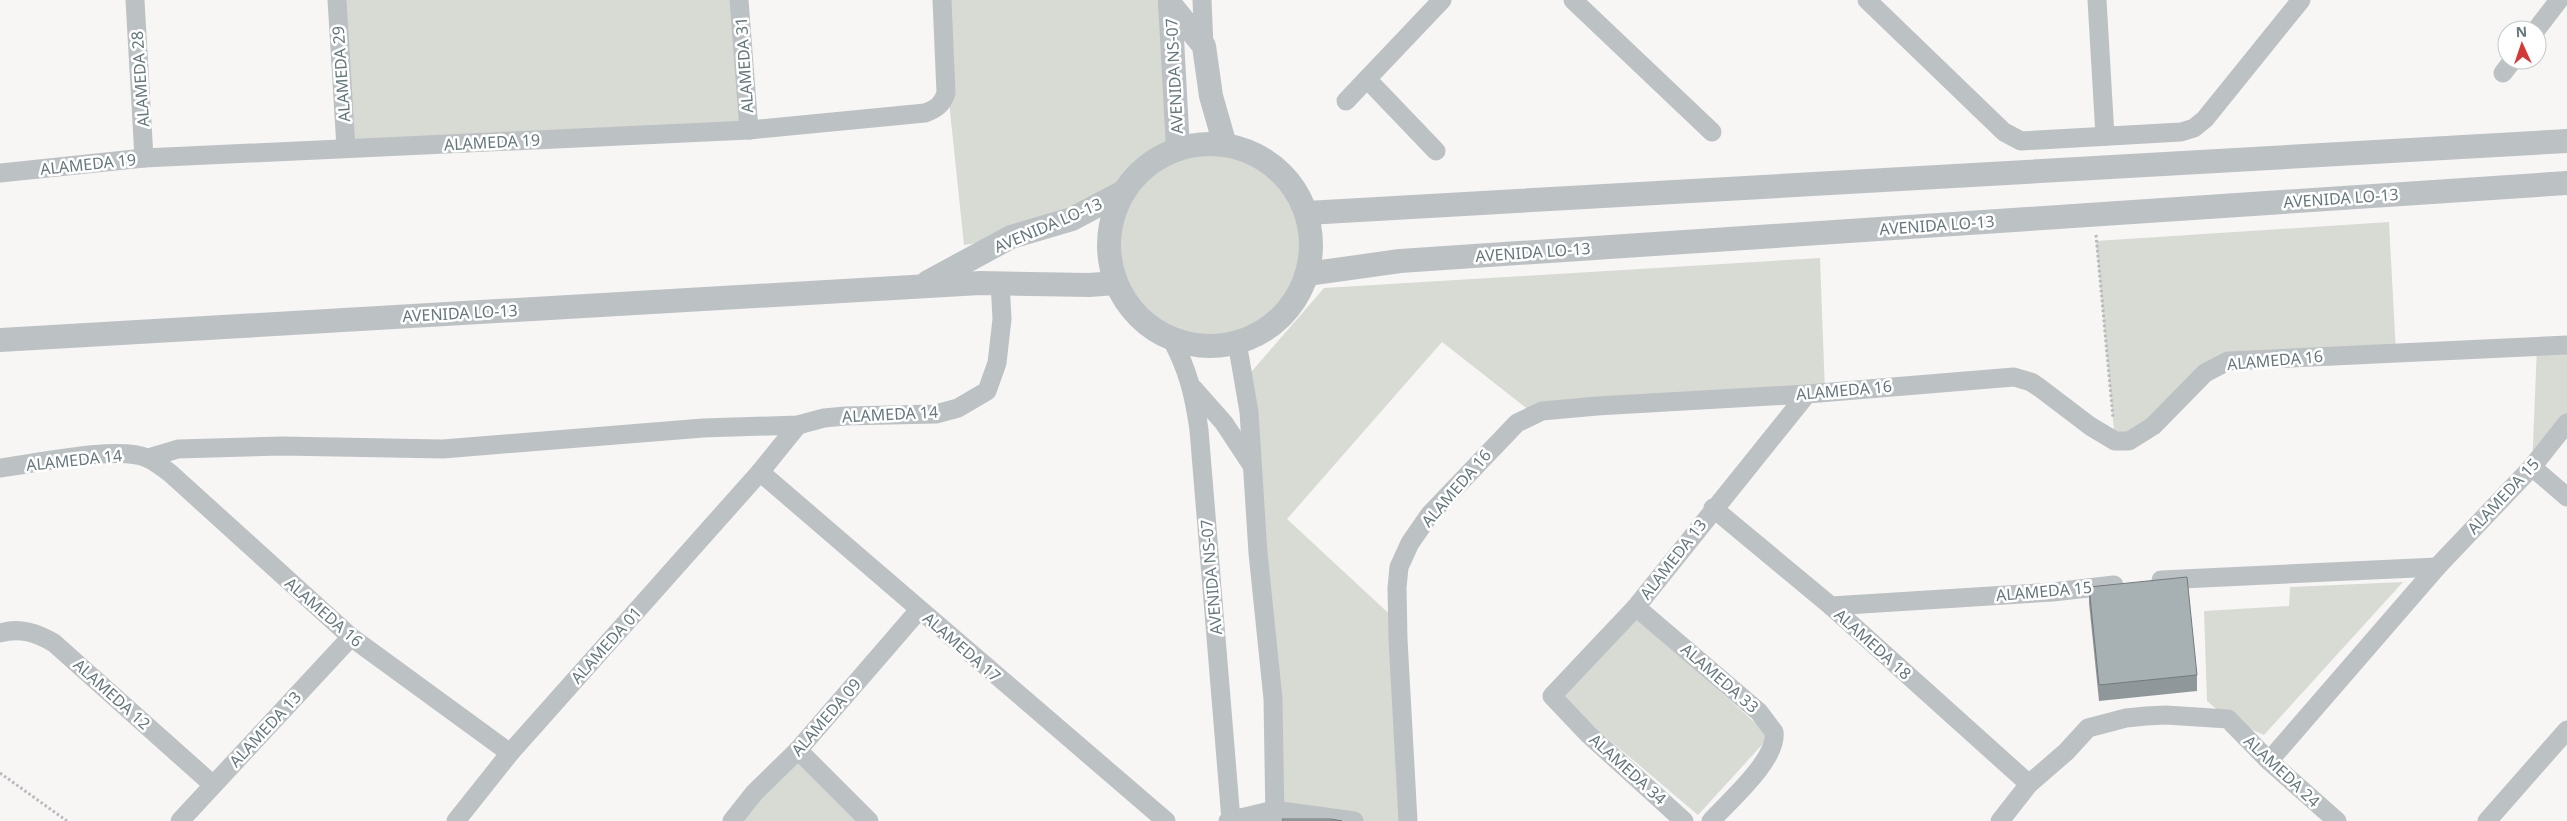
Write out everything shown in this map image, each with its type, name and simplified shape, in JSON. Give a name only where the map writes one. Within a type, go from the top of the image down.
[{"type":"street","name":"ALAMEDA 28","points":[[135,0],[144,158]]},
{"type":"street","name":"ALAMEDA 29","points":[[337,0],[346,148]]},
{"type":"street","name":"ALAMEDA 31","points":[[739,0],[749,130]]},
{"type":"street","name":"ALAMEDA 19","points":[[0,173],[144,158],[749,130],[925,113],[935,110],[943,102],[946,93],[942,0]]},
{"type":"street","name":"AVENIDA NS-07","points":[[1202,0],[1204,46],[1211,96],[1225,145]]},
{"type":"street","points":[[1346,101],[1442,0]]},
{"type":"street","points":[[1573,0],[1712,132]]},
{"type":"street","points":[[1867,0],[2013,139],[2021,141],[2181,132],[2194,128],[2205,119],[2301,0]]},
{"type":"street","points":[[2097,0],[2105,136]]},
{"type":"street","points":[[2544,20],[2559,0]]},
{"type":"street","name":"AVENIDA NS-07","points":[[1170,2],[1204,46]]},
{"type":"street","name":"AVENIDA NS-07","points":[[1170,2],[1178,149]]},
{"type":"street","points":[[1367,80],[1436,151]]},
{"type":"street","points":[[1306,213],[2567,141]]},
{"type":"street","points":[[1201,144],[1225,145],[1252,153],[1275,167],[1294,188],[1306,213],[1311,233],[1311,254],[1307,274],[1292,304],[1268,328],[1237,342],[1215,345],[1193,344],[1171,338],[1151,327],[1134,312],[1116,283],[1109,253],[1110,232],[1114,211],[1123,192],[1144,169],[1157,159],[1178,149],[1201,144]]},
{"type":"street","name":"AVENIDA LO-13","points":[[1307,274],[1400,261],[2567,183]]},
{"type":"street","name":"AVENIDA LO-13","points":[[920,286],[1011,237],[1072,219],[1123,192]]},
{"type":"street","name":"AVENIDA LO-13","points":[[0,340],[920,286],[1000,282],[1089,285],[1116,283]]},
{"type":"street","name":"ALAMEDA 14","points":[[0,468],[101,455],[134,455],[148,458],[178,449],[282,446],[443,449],[704,428],[798,425],[831,417],[936,414],[958,408],[987,391],[997,363],[1002,319],[1000,282]]},
{"type":"street","name":"AVENIDA NS-07","points":[[1171,338],[1184,361],[1193,388],[1200,440],[1230,820]]},
{"type":"street","points":[[1237,342],[1245,379],[1273,699],[1275,816]]},
{"type":"street","name":"ALAMEDA 16","points":[[1408,821],[1398,639],[1397,588],[1399,567],[1410,543],[1430,514],[1492,446],[1517,423],[1542,411],[1807,394],[2014,377],[2031,382],[2090,426],[2114,441],[2129,441],[2144,434],[2205,373],[2228,361],[2567,345]]},
{"type":"street","points":[[1193,388],[1224,423],[1252,466]]},
{"type":"street","name":"ALAMEDA 13","points":[[1572,717],[1552,696],[1636,607],[1713,508],[1807,394]]},
{"type":"street","name":"ALAMEDA 15","points":[[2269,761],[2437,567],[2532,467],[2567,423]]},
{"type":"street","name":"ALAMEDA 01","points":[[456,821],[510,753],[760,472],[798,425]]},
{"type":"street","name":"ALAMEDA 16","points":[[148,458],[177,480],[351,637],[510,753]]},
{"type":"street","points":[[2532,467],[2567,497]]},
{"type":"street","name":"ALAMEDA 17","points":[[760,472],[1166,821]]},
{"type":"street","name":"ALAMEDA 18","points":[[1713,508],[1831,606],[2029,784]]},
{"type":"street","name":"ALAMEDA 15","points":[[1831,606],[2053,592],[2188,577],[2437,567]]},
{"type":"street","name":"ALAMEDA 33","points":[[1636,607],[1766,719],[1774,732],[1775,738],[1764,762],[1711,821]]},
{"type":"street","name":"ALAMEDA 09","points":[[732,821],[755,792],[798,750],[919,610]]},
{"type":"street","name":"ALAMEDA 12","points":[[0,634],[14,630],[27,631],[54,643],[212,784]]},
{"type":"street","name":"ALAMEDA 13","points":[[180,821],[212,784],[351,637]]},
{"type":"street","name":"ALAMEDA 24","points":[[2029,784],[2066,752],[2088,728],[2126,718],[2146,716],[2228,719],[2269,761],[2337,821]]},
{"type":"street","name":"ALAMEDA 34","points":[[1572,717],[1684,821]]},
{"type":"street","points":[[2487,821],[2566,735]]},
{"type":"street","points":[[798,750],[869,821]]},
{"type":"street","points":[[2001,821],[2029,784]]},
{"type":"street","points":[[1230,820],[1275,816],[1354,821]]},
{"type":"path","points":[[2094,215],[2114,441]]},
{"type":"path","points":[[0,773],[67,821]]},
{"type":"shaded area","points":[[337,0],[740,0],[749,130],[346,148]]},
{"type":"shaded area","points":[[942,0],[1175,0],[1179,149],[1201,144],[1225,145],[1252,153],[1282,175],[1294,188],[1307,213],[1311,233],[1307,274],[1292,304],[1268,328],[1237,342],[1193,344],[1165,335],[1134,312],[1116,283],[1109,232],[1123,193],[1011,237],[964,245],[945,64]]},
{"type":"shaded area","points":[[2389,222],[2396,353],[2240,360],[2115,441],[2096,241]]},
{"type":"shaded area","points":[[1820,258],[1825,392],[1534,414],[1442,342],[1287,519],[1398,622],[1411,821],[1341,821],[1274,810],[1245,379],[1324,288]]},
{"type":"shaded area","points":[[2567,345],[2567,423],[2532,467],[2537,347]]},
{"type":"shaded area","points":[[2403,582],[2264,735],[2228,719],[2207,701],[2204,611],[2289,606],[2290,587]]},
{"type":"shaded area","points":[[1634,615],[1770,736],[1698,815],[1554,693]]},
{"type":"shaded area","points":[[798,750],[869,821],[734,821]]},
{"type":"building","points":[[2187,577],[2197,675],[2099,685],[2089,587]]},
{"type":"building","points":[[1282,819],[1331,819],[1342,821],[1283,821]]}]
